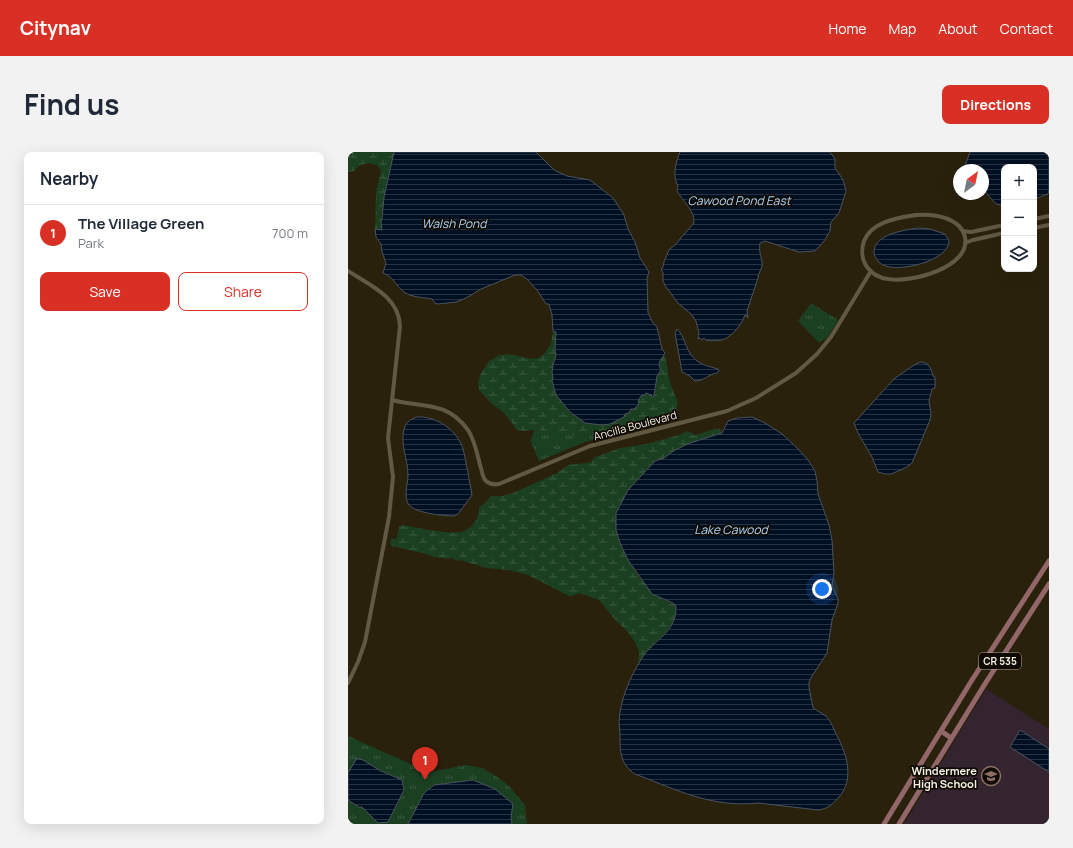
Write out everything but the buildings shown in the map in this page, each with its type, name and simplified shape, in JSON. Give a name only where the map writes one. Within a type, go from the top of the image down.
[{"type":"main road","name":"CR 535","points":[[884,824],[1049,561]]},
{"type":"main road","name":"CR 535","points":[[899,824],[951,738],[1049,584]]},
{"type":"main road","points":[[941,731],[951,738]]},
{"type":"street","points":[[928,215],[940,217],[958,225],[963,231],[965,243],[961,253],[952,262],[941,270],[922,276],[892,280],[882,278],[871,271],[862,257],[864,242],[870,232],[880,224],[911,216],[928,215]]},
{"type":"street","points":[[1037,218],[1049,216]]},
{"type":"street","points":[[1037,227],[1049,225]]},
{"type":"street","points":[[963,231],[971,232],[1001,226]]},
{"type":"street","points":[[965,243],[1001,235]]},
{"type":"street","points":[[348,271],[383,294],[392,302],[397,310],[400,326],[388,442],[393,478],[387,527],[365,642],[348,683]]},
{"type":"street","name":"Ancilla Boulevard","points":[[392,400],[434,406],[446,411],[456,418],[468,430],[474,442],[485,479],[490,484],[499,484],[590,446],[737,408],[756,398],[796,373],[817,354],[831,337],[871,271]]},
{"type":"shaded area","name":"Windermere High School","points":[[986,689],[1049,729],[1049,824],[904,824]]},
{"type":"green space","points":[[348,152],[394,152],[381,214],[382,230],[375,229],[376,192],[381,171],[377,165],[369,163],[360,165],[354,171],[348,172]]},
{"type":"green space","points":[[811,303],[838,320],[828,337],[819,343],[798,321]]},
{"type":"green space","points":[[553,331],[556,332],[556,355],[553,365],[552,381],[556,395],[570,412],[585,423],[602,425],[610,424],[624,417],[628,411],[634,409],[641,396],[646,393],[655,395],[657,376],[660,372],[659,363],[664,355],[669,380],[678,403],[675,413],[665,418],[654,419],[640,425],[631,425],[622,429],[582,438],[535,430],[517,430],[504,413],[491,403],[479,390],[478,383],[480,375],[489,361],[500,355],[509,354],[531,359],[539,358],[545,353],[551,344]]},
{"type":"green space","points":[[714,429],[720,429],[722,433],[690,443],[675,450],[664,458],[655,461],[628,490],[616,513],[616,530],[620,543],[628,560],[640,579],[663,600],[676,606],[671,626],[648,650],[638,666],[639,652],[635,642],[599,600],[579,593],[569,596],[528,575],[509,570],[487,568],[460,559],[459,561],[451,557],[450,559],[434,557],[424,553],[392,546],[390,544],[391,539],[397,538],[399,527],[401,525],[442,532],[464,531],[474,524],[478,516],[480,506],[483,505],[491,496],[501,496],[513,493],[557,473],[568,465],[591,462],[595,457],[620,448],[646,444],[679,435],[687,431],[691,432],[693,435]]},
{"type":"green space","points":[[535,430],[573,435],[580,438],[600,434],[601,438],[585,442],[539,461],[530,441]]},
{"type":"green space","points":[[348,736],[415,766],[420,774],[466,765],[482,768],[508,785],[525,805],[527,824],[348,824]]},
{"type":"water","name":"Walsh Pond","points":[[394,152],[536,152],[554,170],[567,176],[590,180],[613,198],[624,215],[640,258],[649,272],[647,278],[648,313],[653,323],[657,327],[662,349],[665,353],[659,363],[661,370],[657,376],[654,396],[652,397],[646,393],[645,395],[641,396],[638,401],[639,404],[634,409],[631,409],[629,413],[625,414],[624,417],[610,424],[602,425],[585,423],[570,412],[556,395],[552,381],[553,365],[556,355],[556,332],[553,331],[552,315],[549,304],[546,304],[537,290],[521,275],[515,275],[481,289],[456,302],[438,304],[432,299],[407,294],[401,290],[389,276],[383,273],[386,263],[381,244],[376,237],[375,229],[382,230],[381,221],[384,197]]},
{"type":"water","name":"Cawood Pond East","points":[[680,152],[830,152],[835,159],[835,168],[843,180],[846,191],[839,213],[831,222],[830,231],[815,251],[799,252],[765,241],[760,243],[762,266],[747,311],[748,318],[745,315],[736,330],[725,339],[707,341],[704,338],[702,340],[700,338],[698,339],[699,333],[696,321],[691,314],[678,303],[663,281],[663,272],[661,270],[669,250],[694,223],[691,210],[677,191],[678,186],[675,178],[675,169]]},
{"type":"water","points":[[970,152],[1049,152],[1048,194],[1037,198],[1037,164],[1001,164],[1001,205],[996,204],[989,196],[989,164],[966,164]]},
{"type":"water","points":[[919,228],[930,229],[945,234],[949,241],[947,248],[941,254],[922,264],[890,267],[883,265],[877,260],[874,253],[875,247],[884,237],[898,232]]},
{"type":"water","points":[[677,329],[681,334],[690,354],[697,361],[718,369],[719,371],[717,373],[695,381],[690,376],[682,372],[675,333]]},
{"type":"water","points":[[920,362],[928,365],[933,376],[935,377],[935,388],[932,389],[929,401],[931,413],[930,420],[912,463],[891,474],[878,472],[872,457],[854,423],[894,379]]},
{"type":"water","points":[[417,417],[424,417],[438,421],[455,434],[462,446],[472,495],[458,514],[454,516],[423,512],[412,508],[407,502],[406,495],[408,469],[403,435],[407,423]]},
{"type":"water","name":"Lake Cawood","points":[[752,417],[782,434],[808,460],[815,471],[818,494],[829,525],[832,540],[834,573],[832,586],[838,599],[838,603],[832,620],[827,653],[812,676],[809,682],[809,688],[813,708],[827,718],[843,748],[846,757],[848,774],[847,782],[843,791],[834,803],[824,809],[818,810],[758,803],[725,803],[710,800],[680,792],[635,774],[626,766],[622,757],[619,722],[621,705],[626,689],[642,658],[647,651],[664,635],[673,623],[676,606],[673,603],[652,594],[628,560],[616,530],[616,513],[628,490],[655,461],[664,458],[675,450],[690,443],[722,433],[728,421],[737,418]]},
{"type":"water","points":[[1020,730],[1049,749],[1049,772],[1010,747]]},
{"type":"water","points":[[357,758],[402,780],[404,790],[388,822],[378,823],[362,807],[359,807],[348,800],[348,773]]},
{"type":"water","points":[[473,780],[495,789],[513,804],[511,817],[512,824],[408,824],[424,793],[434,785]]},
{"type":"place","name":"Windermere High School","points":[[991,776]]},
{"type":"place","name":"The Village Green","points":[[425,780]]}]
